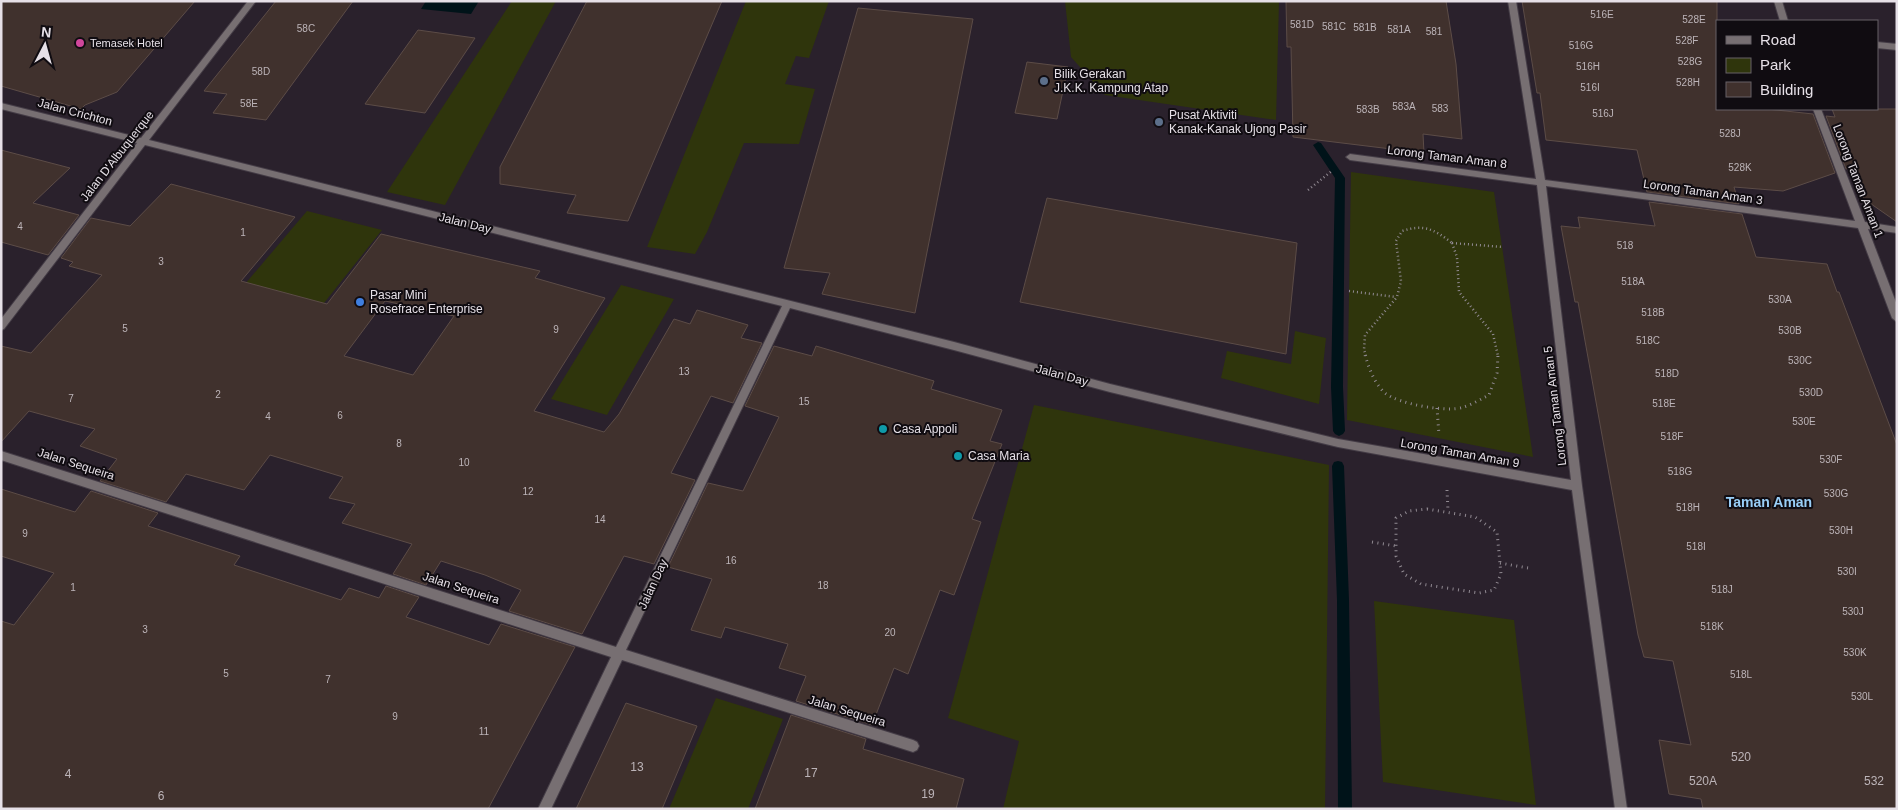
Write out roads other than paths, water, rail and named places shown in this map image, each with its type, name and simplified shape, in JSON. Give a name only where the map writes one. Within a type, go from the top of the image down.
[{"type":"street","name":"Jalan D'Albuquerque","points":[[1,326],[252,1]]},
{"type":"street","name":"Lorong Taman Aman 5","points":[[1512,1],[1540,182],[1577,486],[1621,809]]},
{"type":"street","points":[[1778,1],[1784,20]]},
{"type":"street","points":[[1878,45],[1897,47]]},
{"type":"street","name":"Jalan Crichton","points":[[1,106],[143,142]]},
{"type":"street","name":"Lorong Taman Aman 1","points":[[1817,110],[1897,318]]},
{"type":"street","name":"Jalan Day","points":[[143,142],[954,346],[1110,388],[1338,443]]},
{"type":"street","name":"Lorong Taman Aman 8","points":[[1350,158],[1540,182]]},
{"type":"street","name":"Lorong Taman Aman 3","points":[[1540,182],[1897,230]]},
{"type":"street","name":"Jalan Day","points":[[544,809],[786,305]]},
{"type":"street","name":"Lorong Taman Aman 9","points":[[1338,443],[1577,486]]},
{"type":"street","name":"Jalan Sequeira","points":[[1,455],[620,654],[914,746]]},
{"type":"waterway","points":[[1318,145],[1340,178],[1337,387],[1339,431]]},
{"type":"waterway","points":[[1338,466],[1343,600],[1345,809]]},
{"type":"place","name":"Temasek Hotel","points":[[80,43]]},
{"type":"place","name":"Bilik Gerakan J.K.K. Kampung Atap","points":[[1044,81]]},
{"type":"place","name":"Pusat Aktiviti Kanak-Kanak Ujong Pasir","points":[[1159,122]]},
{"type":"place","name":"Pasar Mini Rosefrace Enterprise","points":[[360,302]]},
{"type":"place","name":"Casa Appoli","points":[[883,429]]},
{"type":"place","name":"Casa Maria","points":[[958,456]]},
{"type":"district","name":"Taman Aman","points":[[1769,502]]}]
